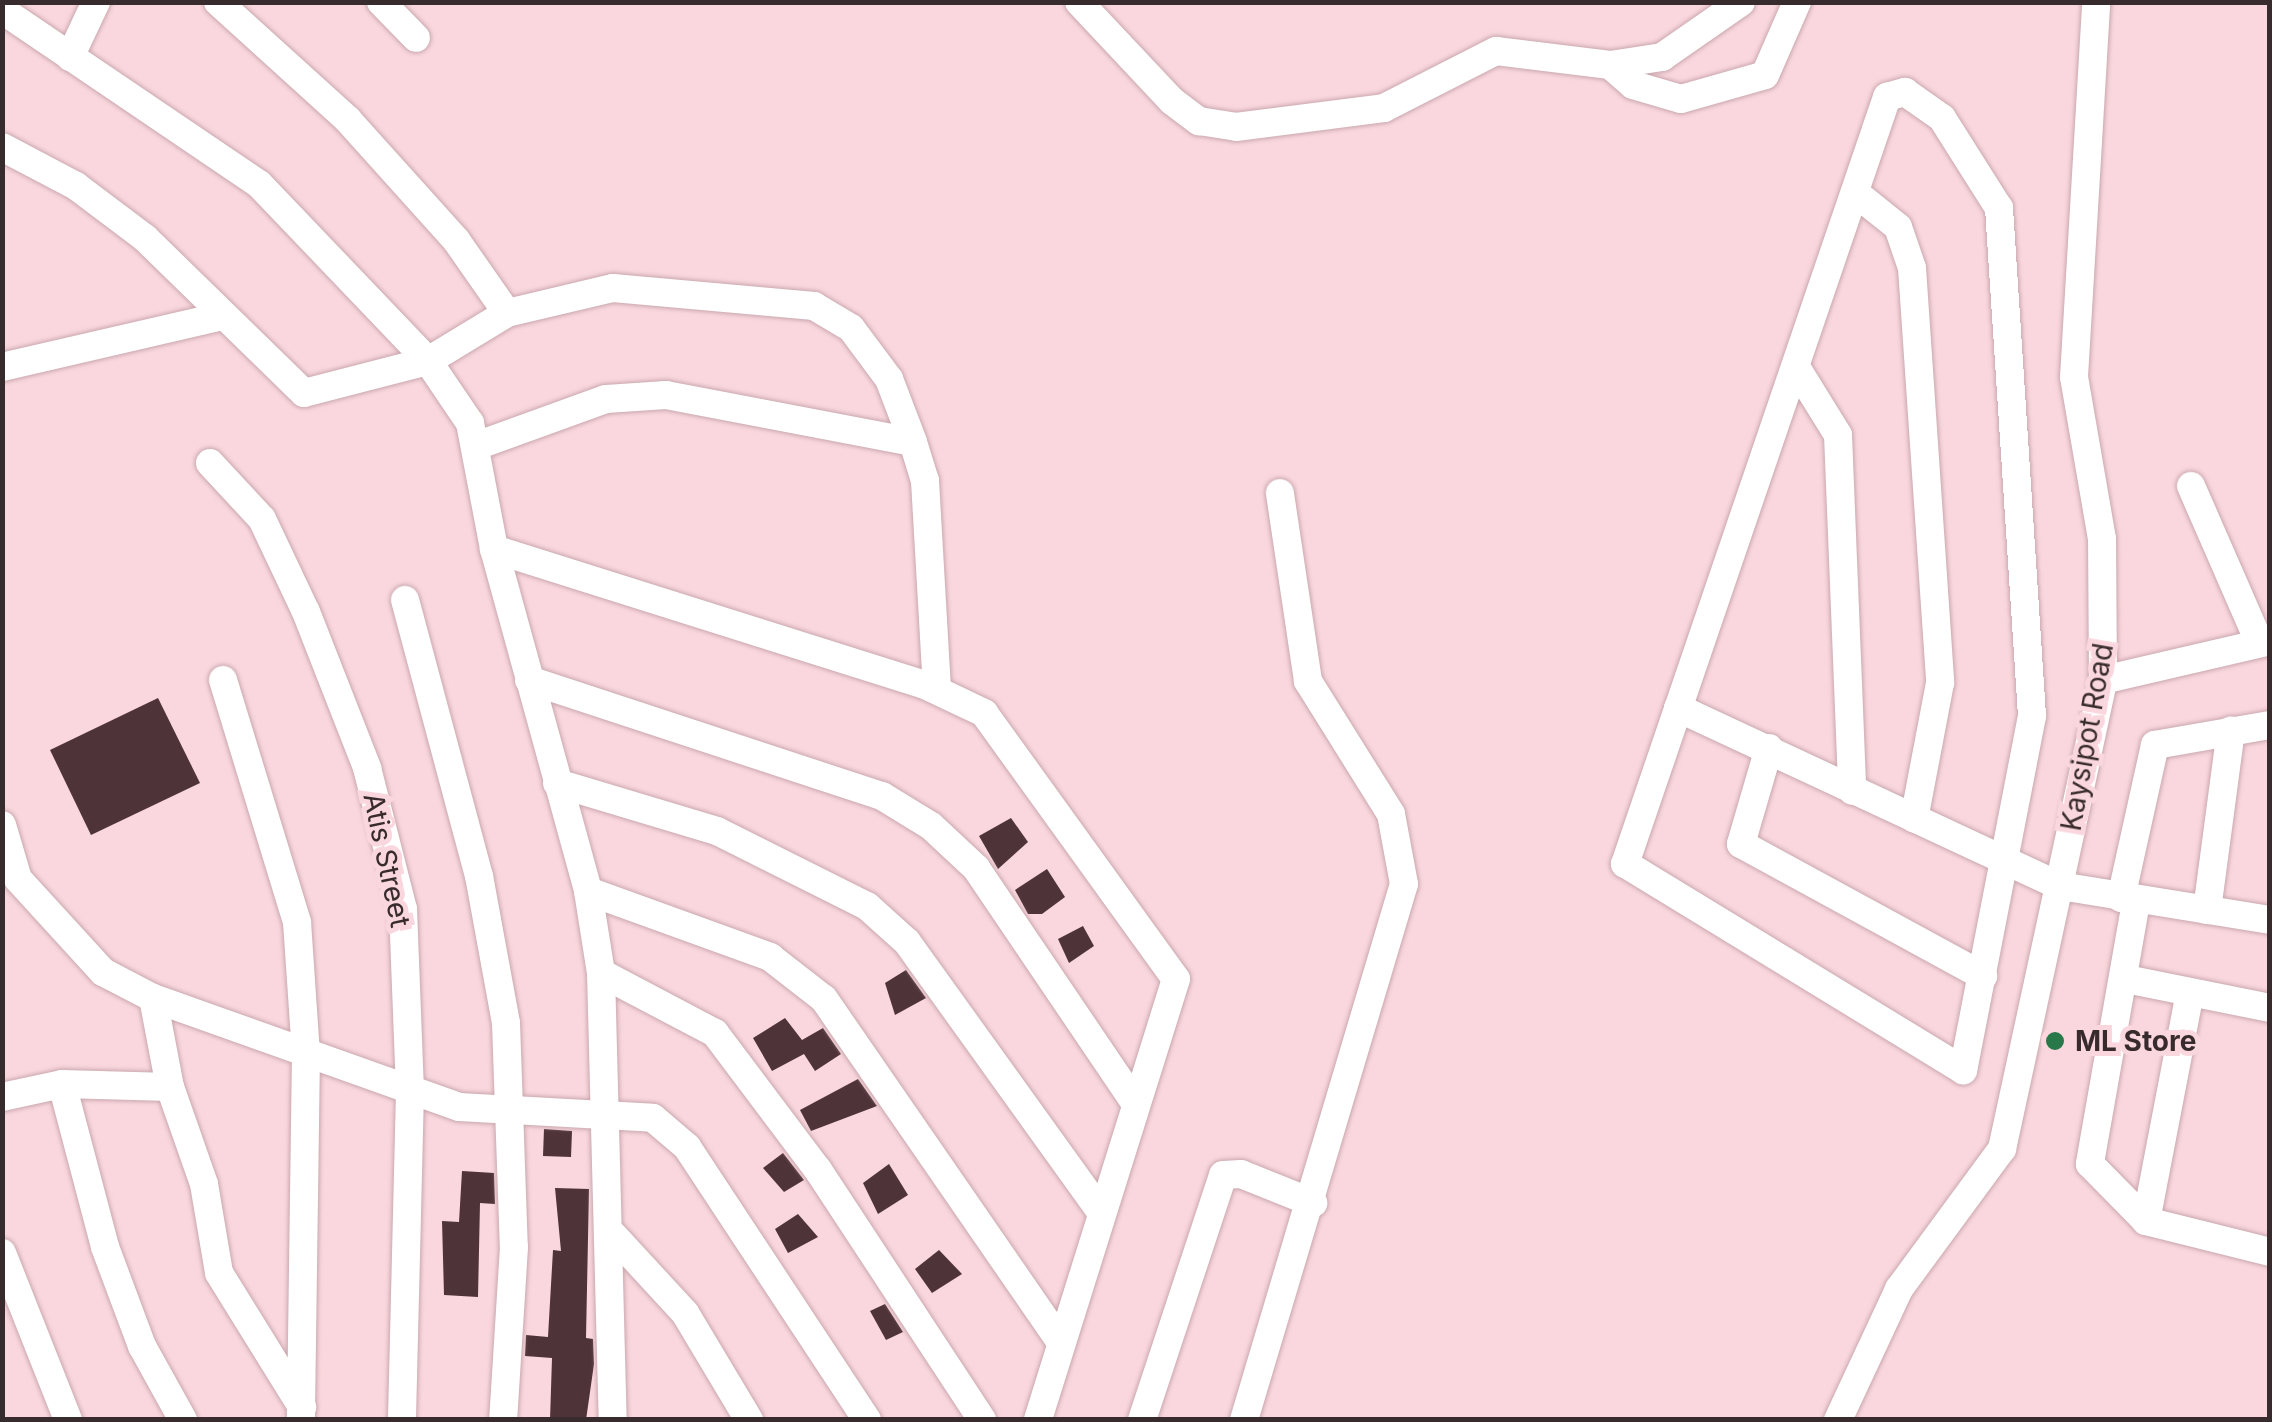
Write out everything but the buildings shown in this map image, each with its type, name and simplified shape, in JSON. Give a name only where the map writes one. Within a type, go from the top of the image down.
[{"type":"street","points":[[70,56],[96,2]]},
{"type":"street","points":[[218,2],[348,120],[456,240],[507,312]]},
{"type":"street","points":[[380,2],[416,38]]},
{"type":"street","points":[[1079,2],[1172,101],[1200,121],[1236,127],[1384,108],[1496,52],[1610,65],[1662,57],[1741,2]]},
{"type":"street","points":[[1610,65],[1633,85],[1681,99],[1765,75],[1797,2]]},
{"type":"street","name":"Kaysipot Road","points":[[1838,1420],[1899,1288],[2002,1149],[2102,680],[2102,539],[2074,378],[2096,2]]},
{"type":"street","points":[[2,10],[259,184],[428,361],[470,423],[494,548],[588,891],[602,973],[614,1236],[613,1420]]},
{"type":"street","points":[[1905,92],[1942,118],[1999,208],[2032,716],[2007,864],[1964,1070],[1626,864],[1799,372],[1886,97],[1905,92]]},
{"type":"street","points":[[2,147],[145,238],[304,393],[428,361],[507,312],[613,288],[814,306],[851,328],[889,379],[913,442],[924,481],[937,689]]},
{"type":"street","points":[[1858,194],[1898,227],[1912,268],[1940,683],[1914,819]]},
{"type":"street","points":[[2,367],[223,316]]},
{"type":"street","points":[[1799,372],[1838,435],[1852,791]]},
{"type":"street","points":[[476,446],[606,399],[666,395],[913,442]]},
{"type":"street","name":"Atis Street","points":[[210,463],[262,519],[367,768],[403,909],[410,1091],[402,1420]]},
{"type":"street","points":[[2102,680],[2264,642],[2191,486]]},
{"type":"street","points":[[1244,1420],[1313,1204],[1404,884],[1403,849],[1391,814],[1308,680],[1280,493]]},
{"type":"street","points":[[494,548],[937,689],[984,714],[1176,979],[1133,1100],[1038,1420]]},
{"type":"street","points":[[405,600],[479,876],[506,1023],[514,1247],[503,1420]]},
{"type":"street","points":[[223,680],[290,889],[306,1053],[301,1414]]},
{"type":"street","points":[[529,680],[882,796],[931,826],[976,868],[1133,1100]]},
{"type":"street","points":[[1678,708],[2060,886],[2270,920]]},
{"type":"street","points":[[2270,725],[2156,745],[2129,900],[2126,979],[2090,1164],[2146,1222],[2270,1252]]},
{"type":"street","points":[[2207,910],[2231,731]]},
{"type":"street","points":[[1769,748],[1741,844],[1983,976]]},
{"type":"street","points":[[556,784],[717,832],[867,906],[907,942],[1101,1212]]},
{"type":"street","points":[[2,826],[18,879],[104,972],[152,998],[410,1091],[512,1116],[653,1118],[687,1147],[867,1420]]},
{"type":"street","points":[[588,891],[770,957],[824,1000],[1061,1342]]},
{"type":"street","points":[[602,973],[716,1033],[818,1170],[982,1420]]},
{"type":"street","points":[[2126,979],[2270,1008]]},
{"type":"street","points":[[2146,1222],[2190,993]]},
{"type":"street","points":[[152,998],[170,1087],[204,1184],[219,1273],[301,1414]]},
{"type":"street","points":[[2,1098],[62,1084],[170,1087]]},
{"type":"street","points":[[62,1084],[104,1247],[142,1346],[182,1420]]},
{"type":"street","points":[[1142,1420],[1223,1175],[1241,1174],[1313,1204]]},
{"type":"street","points":[[614,1236],[685,1313],[750,1420]]},
{"type":"street","points":[[2,1253],[68,1420]]},
{"type":"place","name":"ML Store","points":[[2055,1041]]}]
